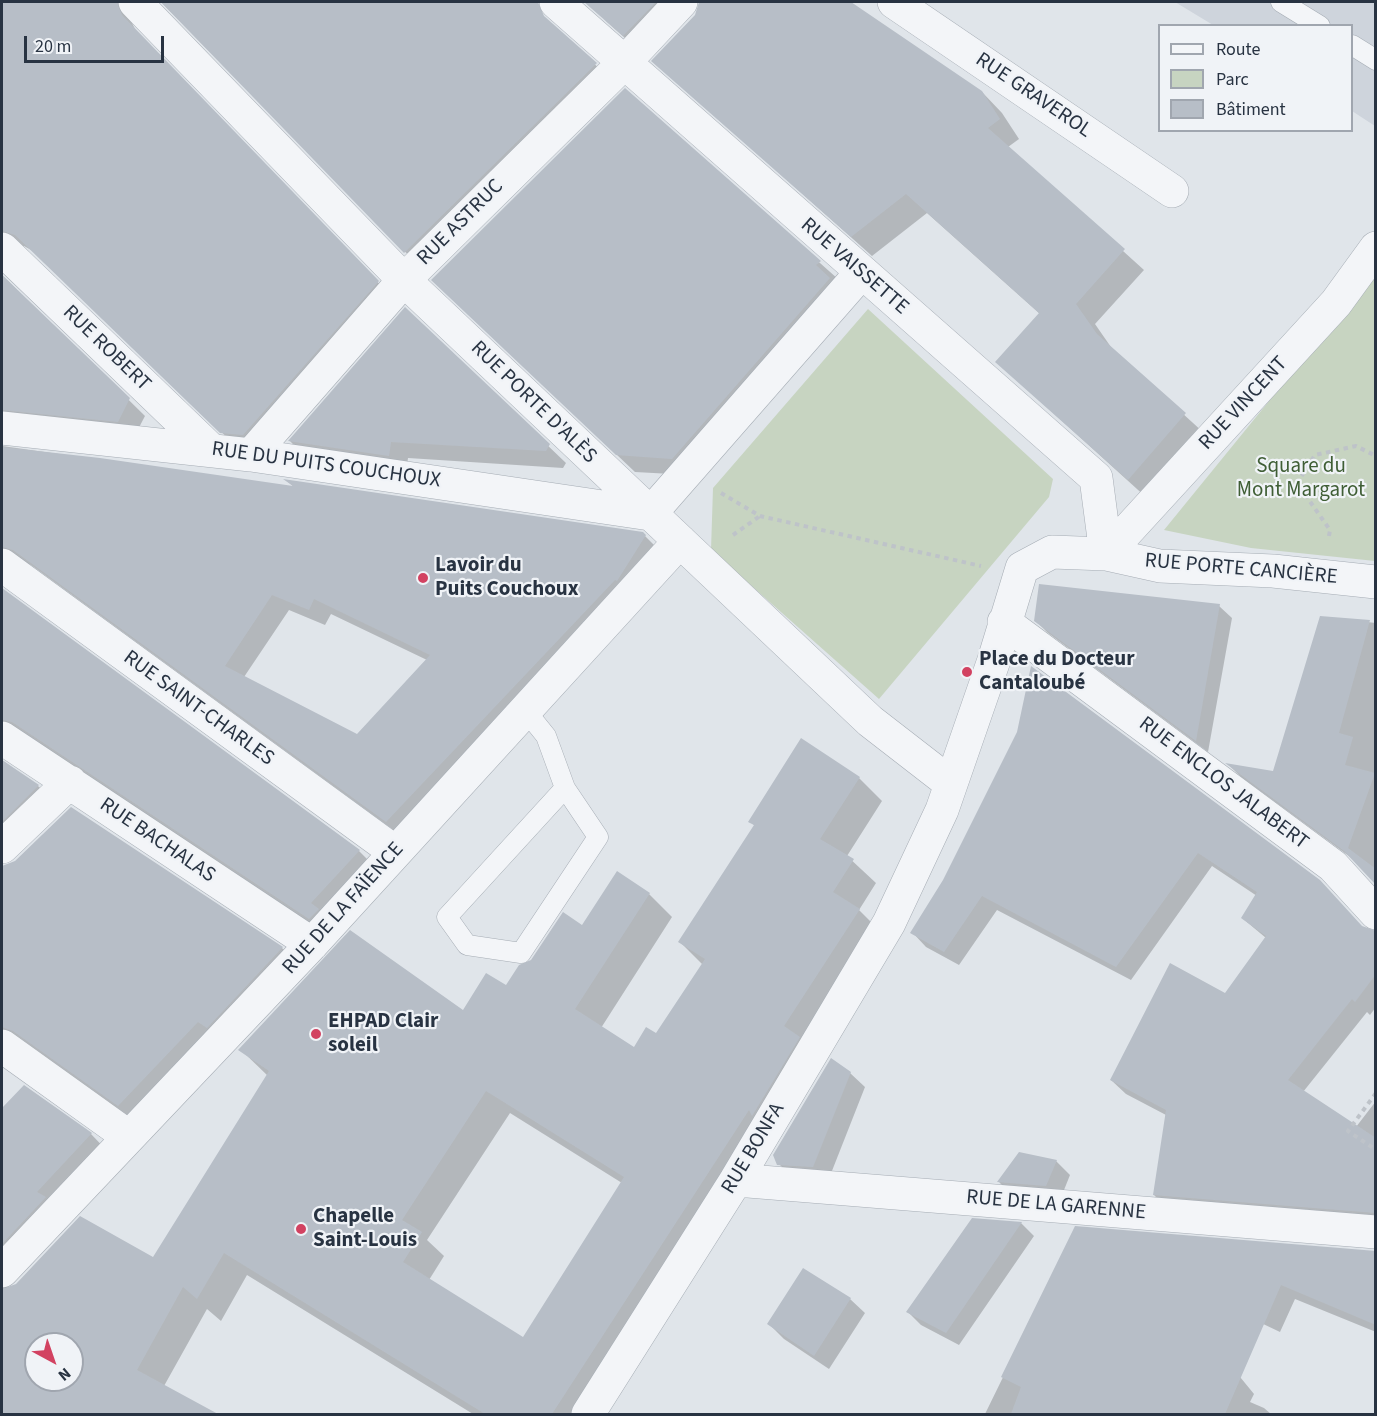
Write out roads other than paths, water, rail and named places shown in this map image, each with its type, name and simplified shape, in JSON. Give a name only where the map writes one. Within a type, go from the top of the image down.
[{"type":"street","name":"RUE PORTE D'ALÈS","points":[[135,2],[404,280],[870,722],[950,783]]},
{"type":"street","name":"RUE VAISSETTE","points":[[556,2],[1095,478],[1106,554]]},
{"type":"street","name":"RUE ASTRUC","points":[[251,454],[404,280],[624,63],[681,2]]},
{"type":"street","name":"RUE GRAVEROL","points":[[894,2],[1172,191]]},
{"type":"street","name":"RUE VINCENT","points":[[1106,554],[1336,303],[1376,248]]},
{"type":"street","name":"RUE ROBERT","points":[[2,249],[210,449]]},
{"type":"street","points":[[650,514],[861,273]]},
{"type":"street","name":"RUE DU PUITS COUCHOUX","points":[[2,428],[251,454],[650,514]]},
{"type":"street","name":"RUE DE LA FAÏENCE","points":[[2,1271],[312,944],[680,541]]},
{"type":"street","points":[[950,783],[994,660],[1022,568],[1052,552],[1106,554]]},
{"type":"street","name":"RUE PORTE CANCIÈRE","points":[[1106,554],[1160,566],[1273,571],[1376,582]]},
{"type":"street","name":"RUE SAINT-CHARLES","points":[[2,565],[395,852]]},
{"type":"street","name":"RUE ENCLOS JALABERT","points":[[1004,622],[1333,866],[1376,913]]},
{"type":"street","name":"RUE BACHALAS","points":[[2,738],[312,944]]},
{"type":"street","points":[[2,847],[70,782]]},
{"type":"street","name":"RUE BONFA","points":[[588,1414],[736,1180],[889,923],[912,877],[950,783]]},
{"type":"street","points":[[2,1046],[129,1137]]},
{"type":"street","name":"RUE DE LA GARENNE","points":[[736,1180],[1376,1232]]},
{"type":"lane","points":[[1281,2],[1317,24]]},
{"type":"lane","points":[[1353,46],[1376,60]]},
{"type":"lane","points":[[525,710],[546,736],[565,788],[598,837],[520,952],[467,945],[447,917],[565,788]]},
{"type":"place","name":"Lavoir du Puits Couchoux","points":[[423,578]]},
{"type":"place","name":"Place du Docteur Cantaloubé","points":[[967,672]]},
{"type":"place","name":"EHPAD Clair soleil","points":[[316,1034]]},
{"type":"place","name":"Chapelle Saint-Louis","points":[[301,1229]]},
{"type":"park label","name":"Square du Mont Margarot","points":[[1301,479]]}]
